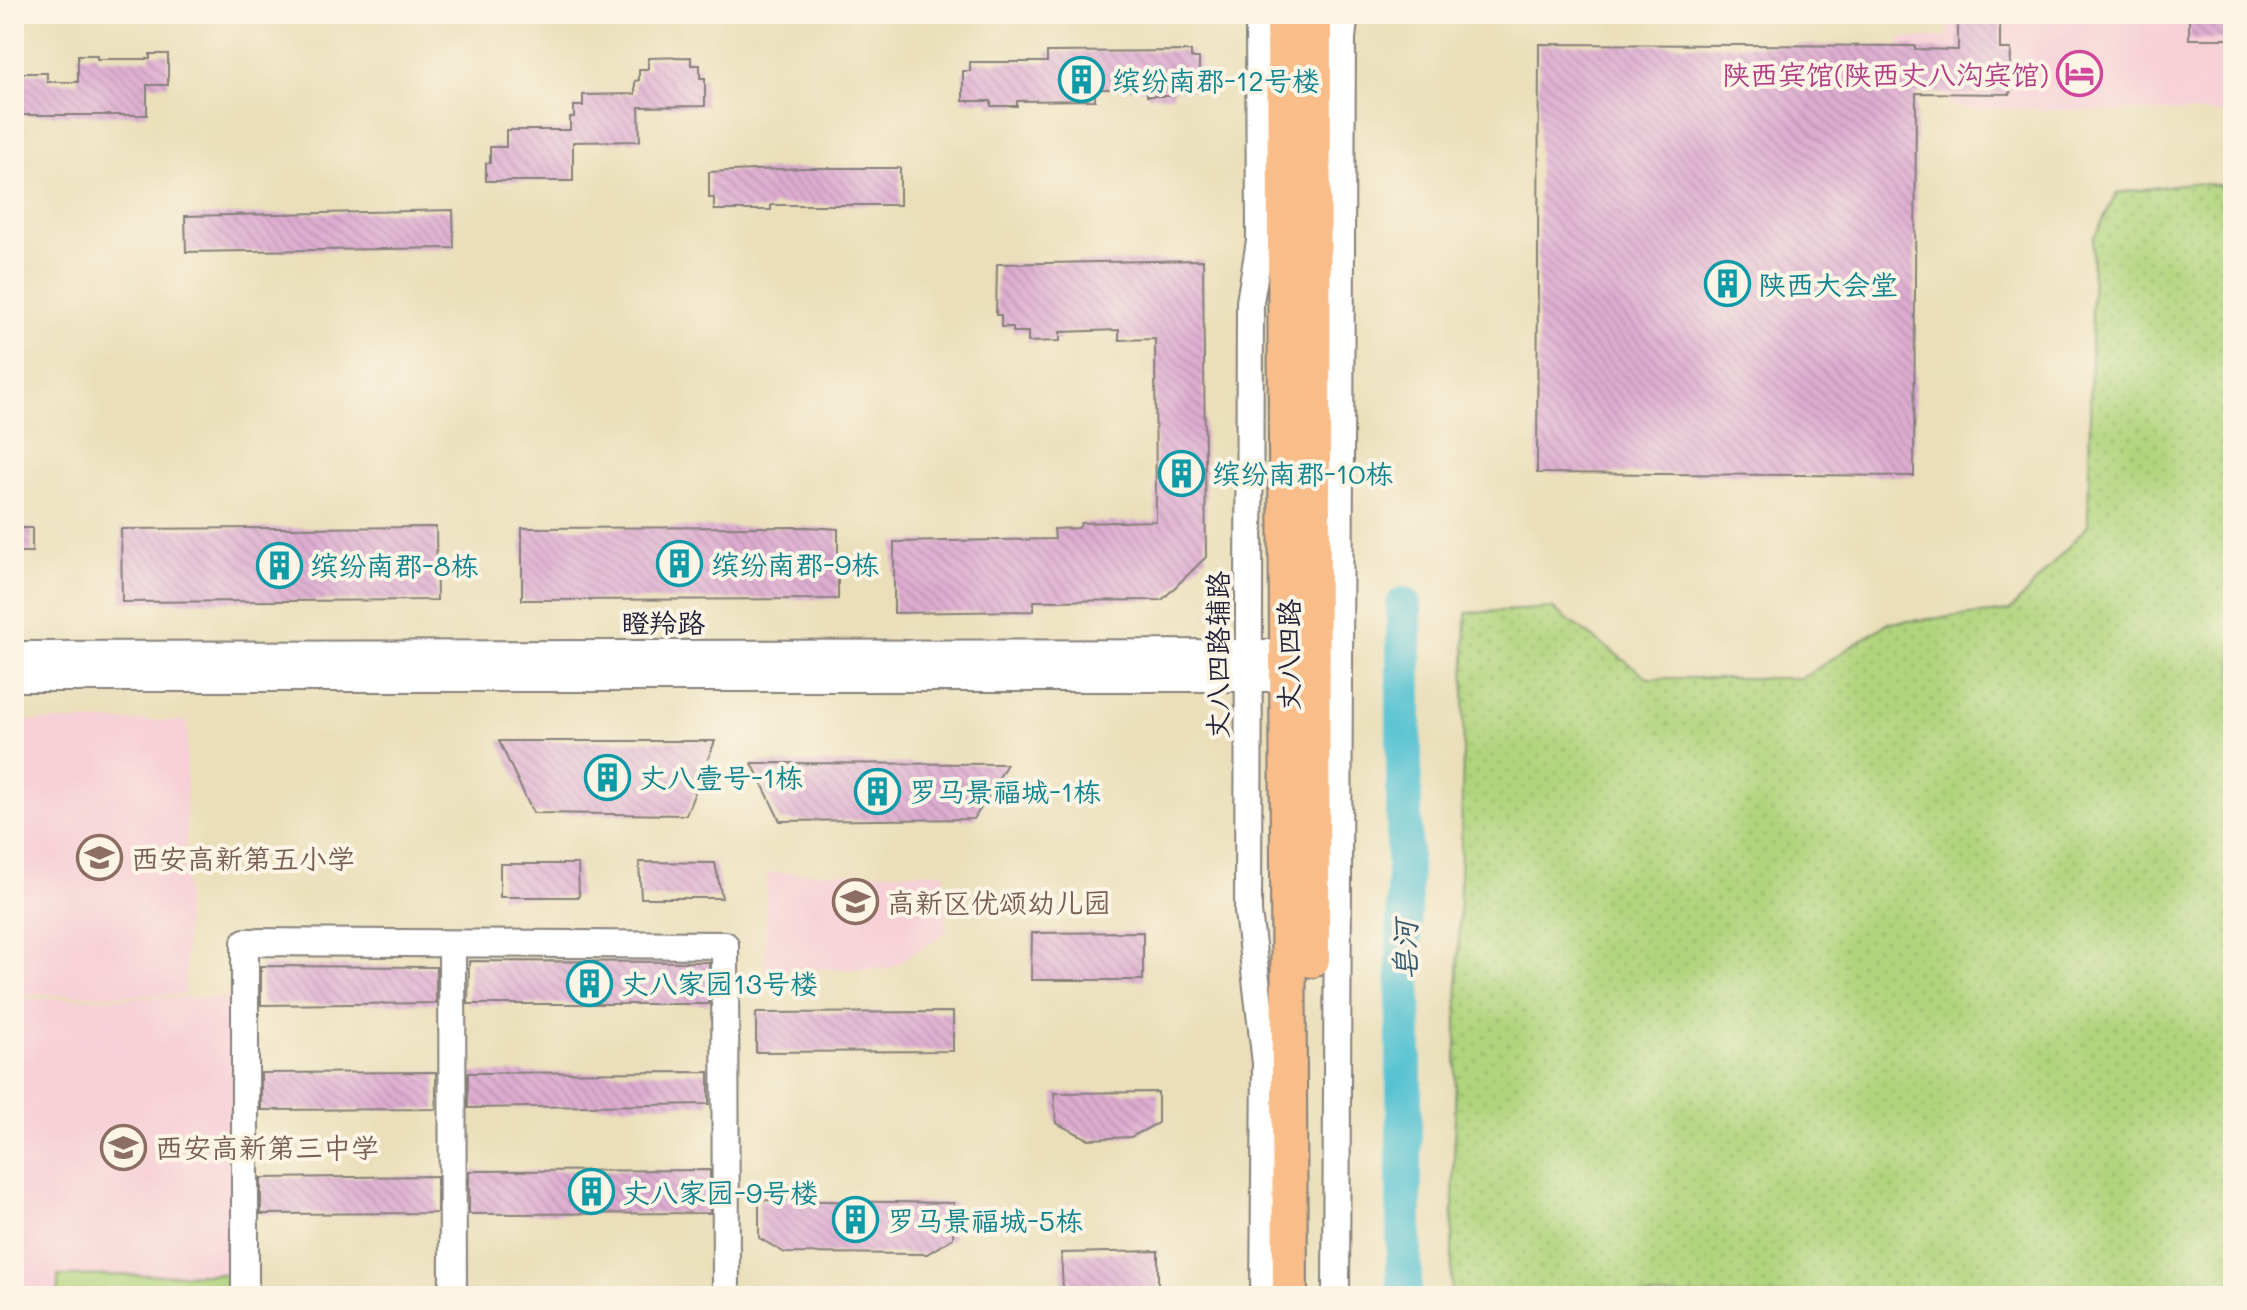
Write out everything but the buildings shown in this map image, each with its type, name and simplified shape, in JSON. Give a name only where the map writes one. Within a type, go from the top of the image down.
[{"type":"main road","name":"丈八四路","points":[[1284,14],[1312,1296]]},
{"type":"main road","name":"丈八四路","points":[[1290,1296],[1314,14]]},
{"type":"street","name":"丈八四路辅路","points":[[1259,14],[1260,241],[1250,302],[1248,912],[1266,1063],[1264,1296]]},
{"type":"street","points":[[1336,1296],[1342,38],[1345,14]]},
{"type":"street","name":"瞪羚路","points":[[14,655],[1300,665]]},
{"type":"street","name":"瞪羚路","points":[[14,678],[1249,665]]},
{"type":"street","points":[[245,1296],[245,942],[725,945],[726,1296]]},
{"type":"street","points":[[452,944],[453,1296]]},
{"type":"shaded area","name":"陕西宾馆(陕西丈八沟宾馆)","points":[[1948,14],[2233,14],[2233,113],[1955,108],[1897,39],[1948,37]]},
{"type":"shaded area","name":"西安高新第五小学","points":[[14,721],[187,721],[185,995],[14,995]]},
{"type":"shaded area","name":"高新区优颂幼儿园","points":[[944,872],[947,932],[889,969],[765,969],[767,873]]},
{"type":"shaded area","name":"西安高新第三中学","points":[[233,997],[233,1296],[14,1296],[14,999]]},
{"type":"green space","points":[[2188,183],[2233,186],[2233,1296],[1451,1296],[1466,613],[1552,608],[1649,678],[1802,678],[1888,623],[2010,611],[2088,525],[2093,239],[2117,193]]},
{"type":"green space","points":[[228,1274],[228,1296],[58,1296],[58,1276]]},
{"type":"waterway","name":"皂河","points":[[1404,605],[1404,1296]]},
{"type":"place","name":"陕西宾馆(陕西丈八沟宾馆)","points":[[2080,74]]},
{"type":"place","name":"缤纷南郡-12号楼","points":[[1081,80]]},
{"type":"place","name":"陕西大会堂","points":[[1727,284]]},
{"type":"place","name":"缤纷南郡-10栋","points":[[1181,473]]},
{"type":"place","name":"缤纷南郡-9栋","points":[[680,564]]},
{"type":"place","name":"缤纷南郡-8栋","points":[[279,565]]},
{"type":"place","name":"丈八壹号-1栋","points":[[608,777]]},
{"type":"place","name":"罗马景福城-1栋","points":[[878,791]]},
{"type":"place","name":"西安高新第五小学","points":[[100,858]]},
{"type":"place","name":"高新区优颂幼儿园","points":[[856,902]]},
{"type":"place","name":"丈八家园13号楼","points":[[590,983]]},
{"type":"place","name":"西安高新第三中学","points":[[124,1147]]},
{"type":"place","name":"丈八家园-9号楼","points":[[591,1192]]},
{"type":"place","name":"罗马景福城-5栋","points":[[856,1220]]}]
